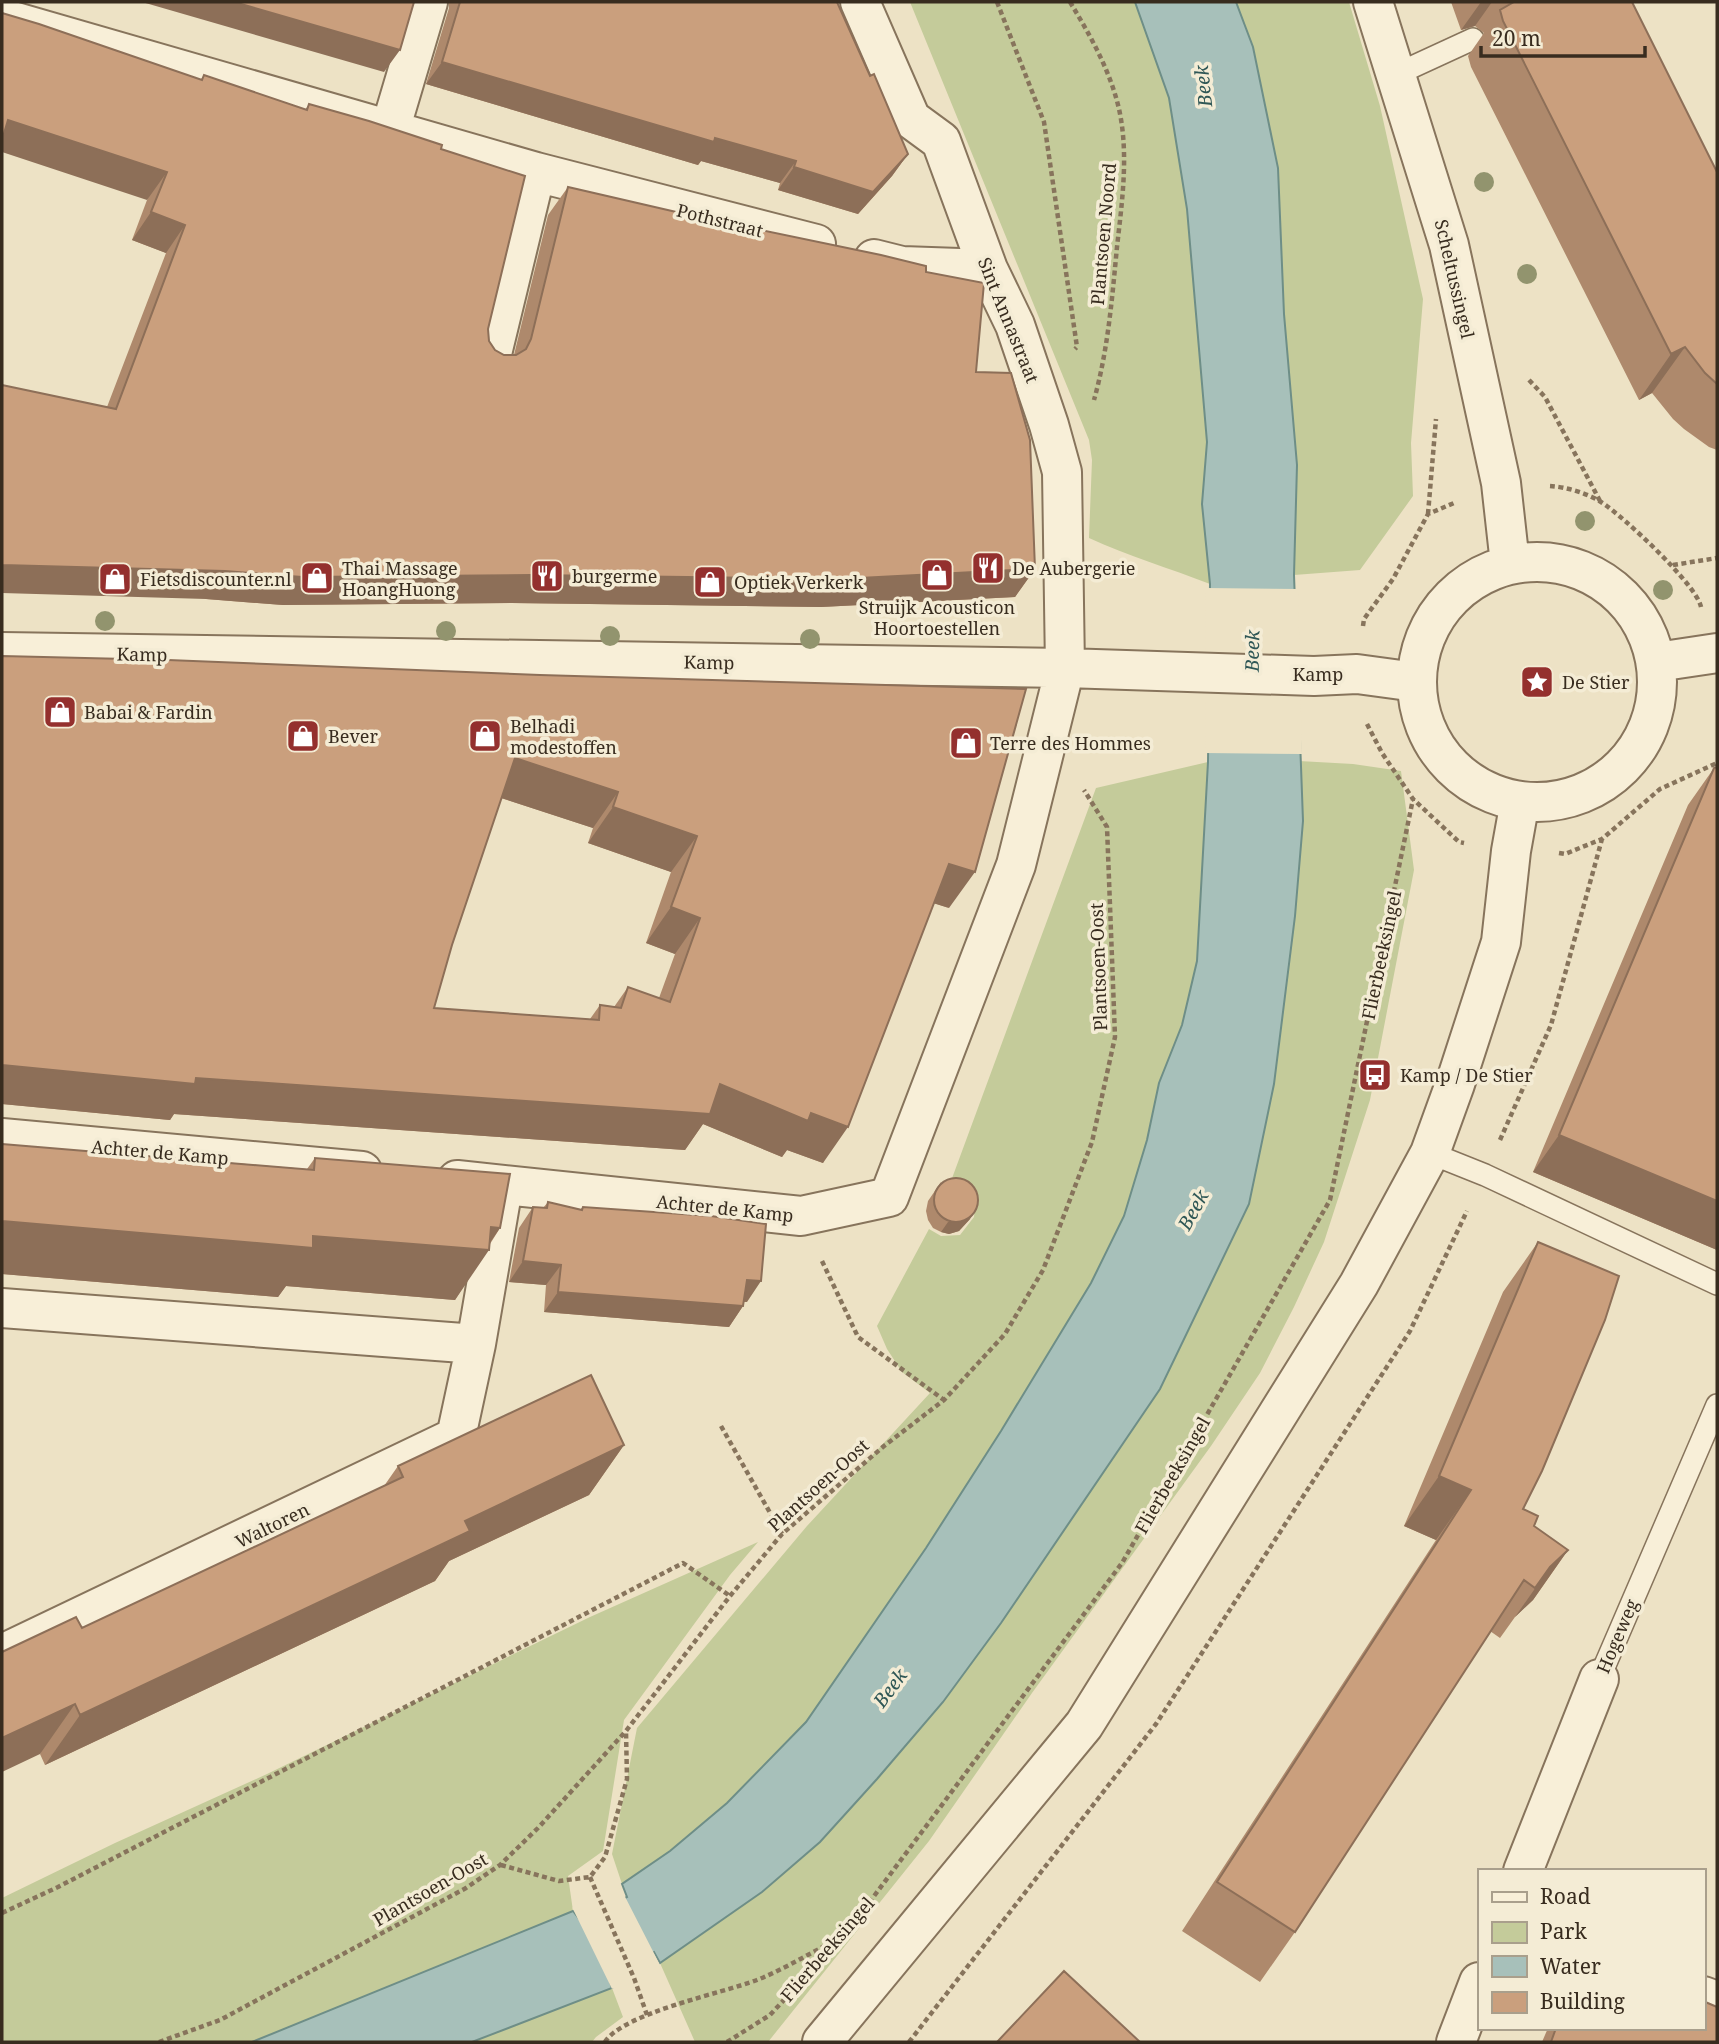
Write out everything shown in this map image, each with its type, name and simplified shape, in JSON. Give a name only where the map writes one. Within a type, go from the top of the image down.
[{"type":"street","points":[[390,130],[428,2]]},
{"type":"street","name":"Sint Annastraat","points":[[860,2],[911,119],[941,141],[988,269],[1015,325],[1035,382],[1062,472],[1065,668]]},
{"type":"street","name":"Scheltussingel","points":[[1373,2],[1449,245],[1497,464],[1510,564]]},
{"type":"street","name":"Pothstraat","points":[[2,18],[536,172],[902,266],[988,269]]},
{"type":"street","points":[[490,362],[536,172]]},
{"type":"street","points":[[1544,561],[1578,568],[1609,584],[1634,608],[1650,639],[1657,662],[1656,707],[1643,741],[1622,768],[1593,789],[1560,801],[1520,802],[1483,790],[1448,763],[1424,725],[1416,682],[1423,642],[1442,607],[1472,580],[1510,564],[1544,561]]},
{"type":"street","name":"Kamp","points":[[2,652],[1179,670],[1314,676],[1357,674],[1416,682]]},
{"type":"street","points":[[1657,662],[1717,653]]},
{"type":"street","name":"Achter de Kamp","points":[[2,1138],[408,1175],[801,1216],[890,1197],[1016,865],[1065,668]]},
{"type":"street","points":[[822,2042],[1084,1725],[1359,1284],[1430,1153],[1502,942],[1511,851],[1520,802]]},
{"type":"street","name":"Waltoren","points":[[2,1654],[456,1437],[476,1344],[504,1185]]},
{"type":"street","points":[[2,1308],[476,1344]]},
{"type":"street","name":"Hogeweg","points":[[1524,1869],[1599,1679]]},
{"type":"street","points":[[1456,2042],[1478,1985]]},
{"type":"lane","points":[[1397,74],[1473,39]]},
{"type":"lane","points":[[1430,1153],[1485,1175],[1717,1284]]},
{"type":"lane","name":"Hogeweg","points":[[1599,1679],[1717,1405]]},
{"type":"path","points":[[997,2],[1044,122],[1077,347],[1035,382]]},
{"type":"path","name":"Plantsoen Noord","points":[[1070,2],[1103,64],[1119,109],[1124,149],[1124,191],[1109,327],[1092,406]]},
{"type":"path","points":[[1672,566],[1717,558]]},
{"type":"path","name":"Plantsoen-Oost","points":[[159,2042],[220,2020],[466,1888],[500,1865],[538,1828],[626,1731],[730,1596],[782,1534],[884,1446],[944,1400],[1005,1334],[1043,1270],[1092,1142],[1115,1037],[1107,827],[1050,733]]},
{"type":"path","name":"Flierbeeksingel","points":[[727,2042],[770,2015],[844,1936],[1122,1563],[1330,1200],[1413,799]]},
{"type":"path","points":[[801,1216],[858,1337],[944,1400]]},
{"type":"path","points":[[721,1426],[782,1534]]},
{"type":"path","points":[[2,1913],[58,1888],[683,1563],[730,1596]]},
{"type":"path","points":[[500,1865],[559,1881],[590,1877],[606,1857],[627,1779],[626,1731]]},
{"type":"path","points":[[590,1877],[634,1978],[647,2015]]},
{"type":"path","points":[[605,2042],[609,2036],[647,2015],[758,1979],[844,1936]]},
{"type":"green space","points":[[910,2],[1135,2],[1169,98],[1187,209],[1207,442],[1202,504],[1210,584],[1089,538],[1092,460],[1089,440]]},
{"type":"green space","points":[[1236,2],[1349,2],[1380,106],[1423,299],[1411,443],[1413,496],[1360,570],[1294,575],[1297,465],[1284,314],[1278,168],[1253,47]]},
{"type":"green space","points":[[1299,761],[1353,764],[1401,771],[1414,870],[1370,1100],[1324,1242],[1294,1307],[1260,1373],[1211,1446],[1032,1693],[929,1841],[768,2042],[695,2042],[660,1963],[762,1892],[820,1842],[943,1702],[1001,1623],[1160,1389],[1249,1204],[1303,821]]},
{"type":"green space","points":[[1208,762],[1197,961],[1182,1025],[1159,1083],[1147,1140],[1124,1216],[1091,1283],[926,1548],[806,1722],[727,1803],[670,1851],[622,1884],[612,1854],[637,1728],[807,1526],[930,1393],[902,1372],[887,1349],[877,1326],[929,1229],[941,1236],[960,1235],[974,1217],[975,1204],[951,1181],[1096,788]]},
{"type":"green space","points":[[758,1542],[730,1575],[624,1720],[603,1851],[568,1876],[573,1911],[252,2042],[2,2042],[2,1898],[267,1774],[590,1617]]},
{"type":"green space","points":[[612,1988],[623,2017],[592,2042],[472,2042]]},
{"type":"water","name":"Beek","points":[[1135,2],[1236,2],[1253,47],[1278,168],[1284,314],[1297,465],[1294,575],[1303,821],[1295,916],[1274,1084],[1249,1204],[1160,1389],[1001,1623],[943,1702],[877,1779],[820,1842],[762,1892],[660,1963],[654,1952],[608,1975],[612,1988],[472,2042],[252,2042],[573,1911],[580,1920],[627,1897],[622,1884],[670,1851],[727,1803],[806,1722],[926,1548],[1091,1283],[1124,1216],[1147,1140],[1159,1083],[1182,1025],[1197,961],[1208,762],[1210,584],[1202,504],[1207,442],[1187,209],[1169,98]]},
{"type":"pier","points":[[1206,588],[1298,589],[1302,754],[1205,753]]},
{"type":"pier","points":[[618,1883],[660,1965],[657,1965],[653,1956],[612,1977],[615,1987],[612,1989],[572,1907],[581,1916],[622,1895]]},
{"type":"building","points":[[234,2],[414,2],[400,50]]},
{"type":"building","points":[[460,2],[837,2],[870,76],[874,74],[908,154],[873,192],[794,167],[796,161],[715,138],[714,142],[442,62]]},
{"type":"building","points":[[1514,2],[1632,2],[1717,172],[1717,384],[1685,347],[1671,354],[1503,21],[1500,10]]},
{"type":"building","points":[[2,13],[202,80],[204,75],[307,110],[309,104],[369,121],[442,145],[441,149],[525,176],[488,329],[489,341],[495,350],[504,355],[516,355],[526,349],[531,339],[568,187],[881,255],[926,266],[926,272],[984,283],[976,372],[1011,373],[1030,440],[1035,569],[840,579],[531,575],[302,577],[225,571],[2,565],[2,385],[116,409],[185,225],[151,212],[167,172],[8,120],[2,140]]},
{"type":"building","points":[[2,656],[1026,689],[975,872],[949,864],[848,1127],[811,1113],[808,1121],[720,1084],[710,1114],[196,1078],[195,1084],[2,1065]],"holes":[[[515,758],[618,792],[613,807],[697,836],[671,907],[700,918],[670,1002],[628,987],[621,1008],[600,1005],[599,1020],[434,1008],[452,945]]]},
{"type":"building","points":[[1717,767],[1717,1201],[1559,1135],[1714,768]]},
{"type":"building","points":[[2,1144],[314,1170],[315,1158],[510,1174],[500,1228],[491,1227],[489,1250],[313,1236],[313,1248],[2,1221]]},
{"type":"building","points":[[956,1178],[965,1179],[972,1184],[977,1191],[977,1209],[972,1216],[965,1221],[956,1222],[947,1221],[940,1216],[935,1209],[934,1200],[935,1191],[940,1184],[947,1179]]},
{"type":"building","points":[[548,1202],[582,1210],[583,1207],[711,1216],[766,1224],[761,1281],[747,1280],[743,1306],[558,1292],[561,1265],[523,1261],[533,1207],[547,1208]]},
{"type":"building","points":[[1538,1242],[1619,1276],[1605,1320],[1542,1471],[1523,1509],[1538,1516],[1534,1526],[1568,1550],[1550,1567],[1535,1588],[1524,1580],[1295,1932],[1217,1882],[1471,1490],[1439,1476]]},
{"type":"building","points":[[591,1375],[624,1445],[465,1521],[470,1531],[80,1715],[75,1704],[2,1738],[2,1652],[76,1617],[82,1628],[403,1477],[398,1466]]},
{"type":"building","points":[[1064,1971],[1140,2042],[997,2042]]},
{"type":"building","points":[[1705,2002],[1717,2007],[1717,2042],[1551,2042],[1555,2030],[1705,2030]]},
{"type":"place","name":"De Aubergerie","points":[[988,568]]},
{"type":"place","name":"Struijk Acousticon Hoortoestellen","points":[[937,575]]},
{"type":"place","name":"burgerme","points":[[547,576]]},
{"type":"place","name":"Thai Massage HoangHuong","points":[[317,578]]},
{"type":"place","name":"Fietsdiscounter.nl","points":[[115,579]]},
{"type":"place","name":"Optiek Verkerk","points":[[710,582]]},
{"type":"place","name":"De Stier","points":[[1537,682]]},
{"type":"place","name":"Babai & Fardin","points":[[60,712]]},
{"type":"place","name":"Bever","points":[[303,736]]},
{"type":"place","name":"Belhadi modestoffen","points":[[485,736]]},
{"type":"place","name":"Terre des Hommes","points":[[966,743]]},
{"type":"place","name":"Kamp / De Stier","points":[[1375,1075]]}]
